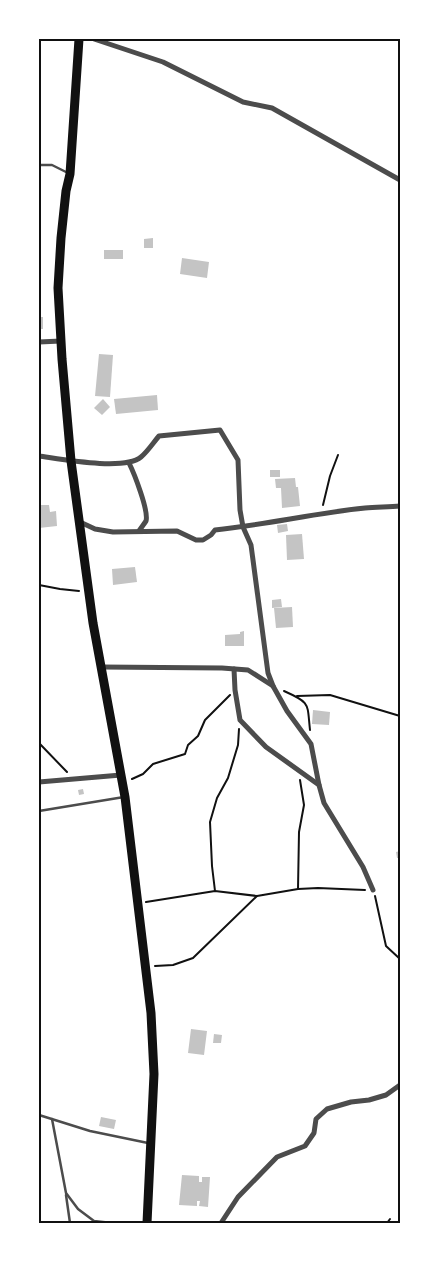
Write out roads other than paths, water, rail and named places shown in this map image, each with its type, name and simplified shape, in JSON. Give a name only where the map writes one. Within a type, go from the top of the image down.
[{"type":"main road","points":[[79,39],[70,174],[66,191],[61,238],[59,280],[61,341],[71,461],[101,667],[126,797],[151,1013],[154,1074],[147,1223]]},
{"type":"street","points":[[94,39],[163,62],[243,102],[272,108],[400,180]]},
{"type":"street","points":[[39,342],[61,341]]},
{"type":"street","points":[[39,456],[71,461],[129,463],[141,457],[159,436],[220,430],[238,460],[240,510],[243,527],[251,545],[268,673],[287,711],[311,744],[324,803],[363,867],[373,890]]},
{"type":"street","points":[[129,463],[146,512],[146,520],[139,531]]},
{"type":"street","points":[[80,522],[95,529],[113,532],[177,531],[196,540],[203,540],[215,530],[365,508],[400,506]]},
{"type":"street","points":[[101,667],[248,670],[273,686]]},
{"type":"street","points":[[234,669],[240,720],[266,748],[319,785]]},
{"type":"street","points":[[39,782],[74,779],[122,780]]},
{"type":"street","points":[[221,1223],[238,1197],[277,1157],[305,1146],[314,1133],[316,1119],[327,1109],[386,1095],[400,1084]]},
{"type":"lane","points":[[39,165],[52,166],[70,174]]},
{"type":"lane","points":[[39,811],[126,797]]},
{"type":"lane","points":[[39,1115],[90,1131],[150,1143]]},
{"type":"lane","points":[[52,1119],[70,1223]]},
{"type":"lane","points":[[66,1193],[78,1209],[94,1222],[112,1223]]}]
